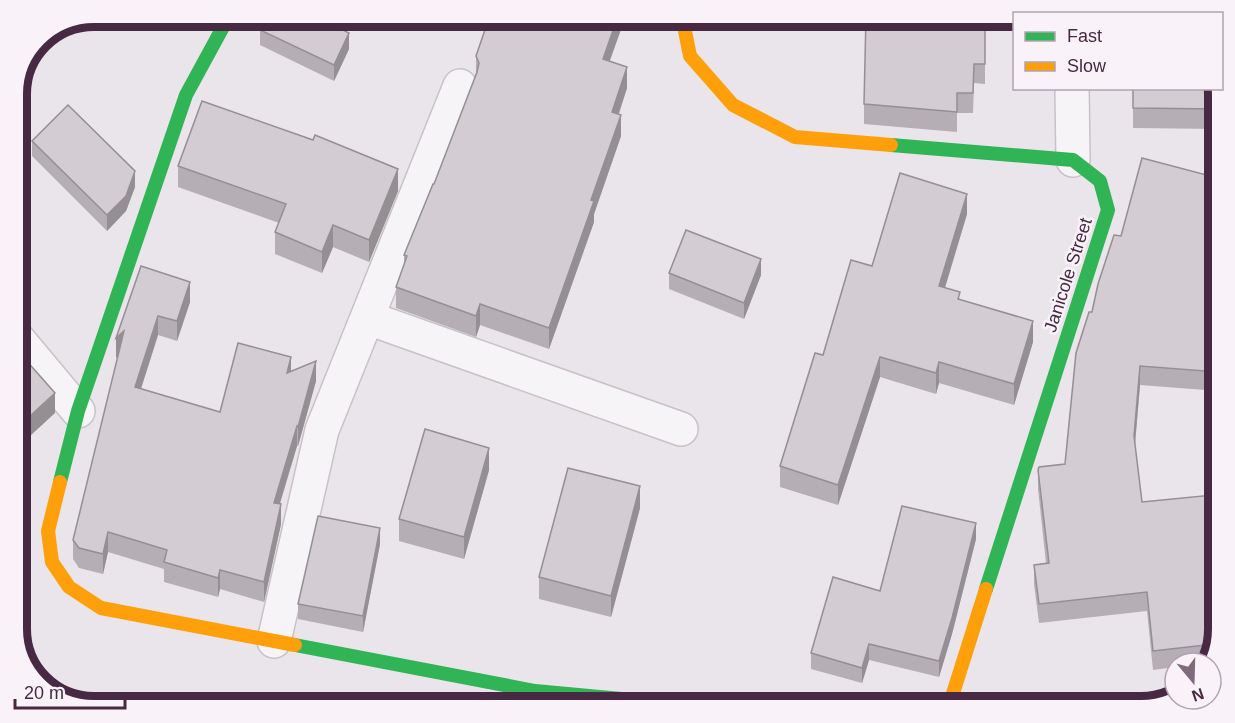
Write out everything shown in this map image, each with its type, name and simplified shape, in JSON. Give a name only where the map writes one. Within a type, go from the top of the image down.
[{"type":"street","points":[[223,27],[186,95],[78,411],[48,531],[52,562],[69,587],[101,608],[274,641],[513,696]]},
{"type":"street","points":[[684,27],[690,56],[733,105],[795,137],[1073,160],[1072,90]]},
{"type":"street","points":[[274,641],[322,430],[460,86]]},
{"type":"street","name":"Janicole Street","points":[[953,696],[1108,210],[1100,181],[1073,160]]},
{"type":"street","points":[[368,318],[681,429]]},
{"type":"street","points":[[27,350],[78,411]]},
{"type":"building","points":[[261,27],[337,27],[349,33],[334,65],[260,30]]},
{"type":"building","points":[[486,27],[614,27],[603,59],[627,67],[612,112],[621,115],[591,200],[594,201],[549,328],[480,304],[476,316],[396,287],[407,256],[404,255],[477,72],[479,63],[476,56]]},
{"type":"building","points":[[866,27],[985,27],[985,64],[974,64],[973,93],[957,93],[957,112],[864,104]]},
{"type":"building","points":[[1133,90],[1208,90],[1208,109],[1133,108]]},
{"type":"building","points":[[202,101],[313,140],[315,135],[398,169],[369,240],[333,225],[322,252],[275,232],[286,204],[178,166]]},
{"type":"building","points":[[68,105],[135,171],[126,196],[107,215],[32,141]]},
{"type":"building","points":[[1142,158],[1208,175],[1208,371],[1140,366],[1134,436],[1142,502],[1208,495],[1206,645],[1153,651],[1147,592],[1039,604],[1034,565],[1049,563],[1038,470],[1039,467],[1065,464],[1076,353],[1089,312],[1092,312],[1098,284],[1114,235],[1121,236]]},
{"type":"building","points":[[900,173],[967,194],[939,286],[960,292],[958,299],[1033,321],[1014,384],[939,362],[936,373],[880,357],[838,485],[780,466],[815,353],[823,355],[851,260],[872,266]]},
{"type":"building","points":[[686,230],[761,259],[744,303],[669,273]]},
{"type":"building","points":[[141,266],[190,282],[177,321],[158,316],[135,387],[220,412],[238,343],[291,357],[287,373],[316,361],[274,503],[281,504],[264,582],[220,570],[218,578],[164,562],[167,550],[108,532],[103,554],[79,548],[73,540],[124,331],[116,338]]},
{"type":"building","points":[[27,361],[55,393],[27,419]]},
{"type":"building","points":[[425,429],[489,448],[464,537],[399,519]]},
{"type":"building","points":[[568,468],[640,486],[611,596],[539,577]]},
{"type":"building","points":[[902,506],[976,523],[939,661],[869,644],[862,668],[811,653],[833,577],[880,591]]},
{"type":"building","points":[[318,516],[380,528],[363,616],[298,604]]},
{"type":"traffic: fast","points":[[60,482],[78,411],[186,95],[223,27]]},
{"type":"traffic: fast","points":[[891,145],[1073,160],[1100,181],[1108,210],[986,589]]},
{"type":"traffic: fast","points":[[295,645],[535,691],[589,696]]},
{"type":"traffic: slow","points":[[684,27],[690,56],[733,105],[795,137],[891,145]]},
{"type":"traffic: slow","points":[[60,482],[48,531],[52,562],[69,587],[101,608],[295,645]]},
{"type":"traffic: slow","points":[[952,696],[986,589]]}]
